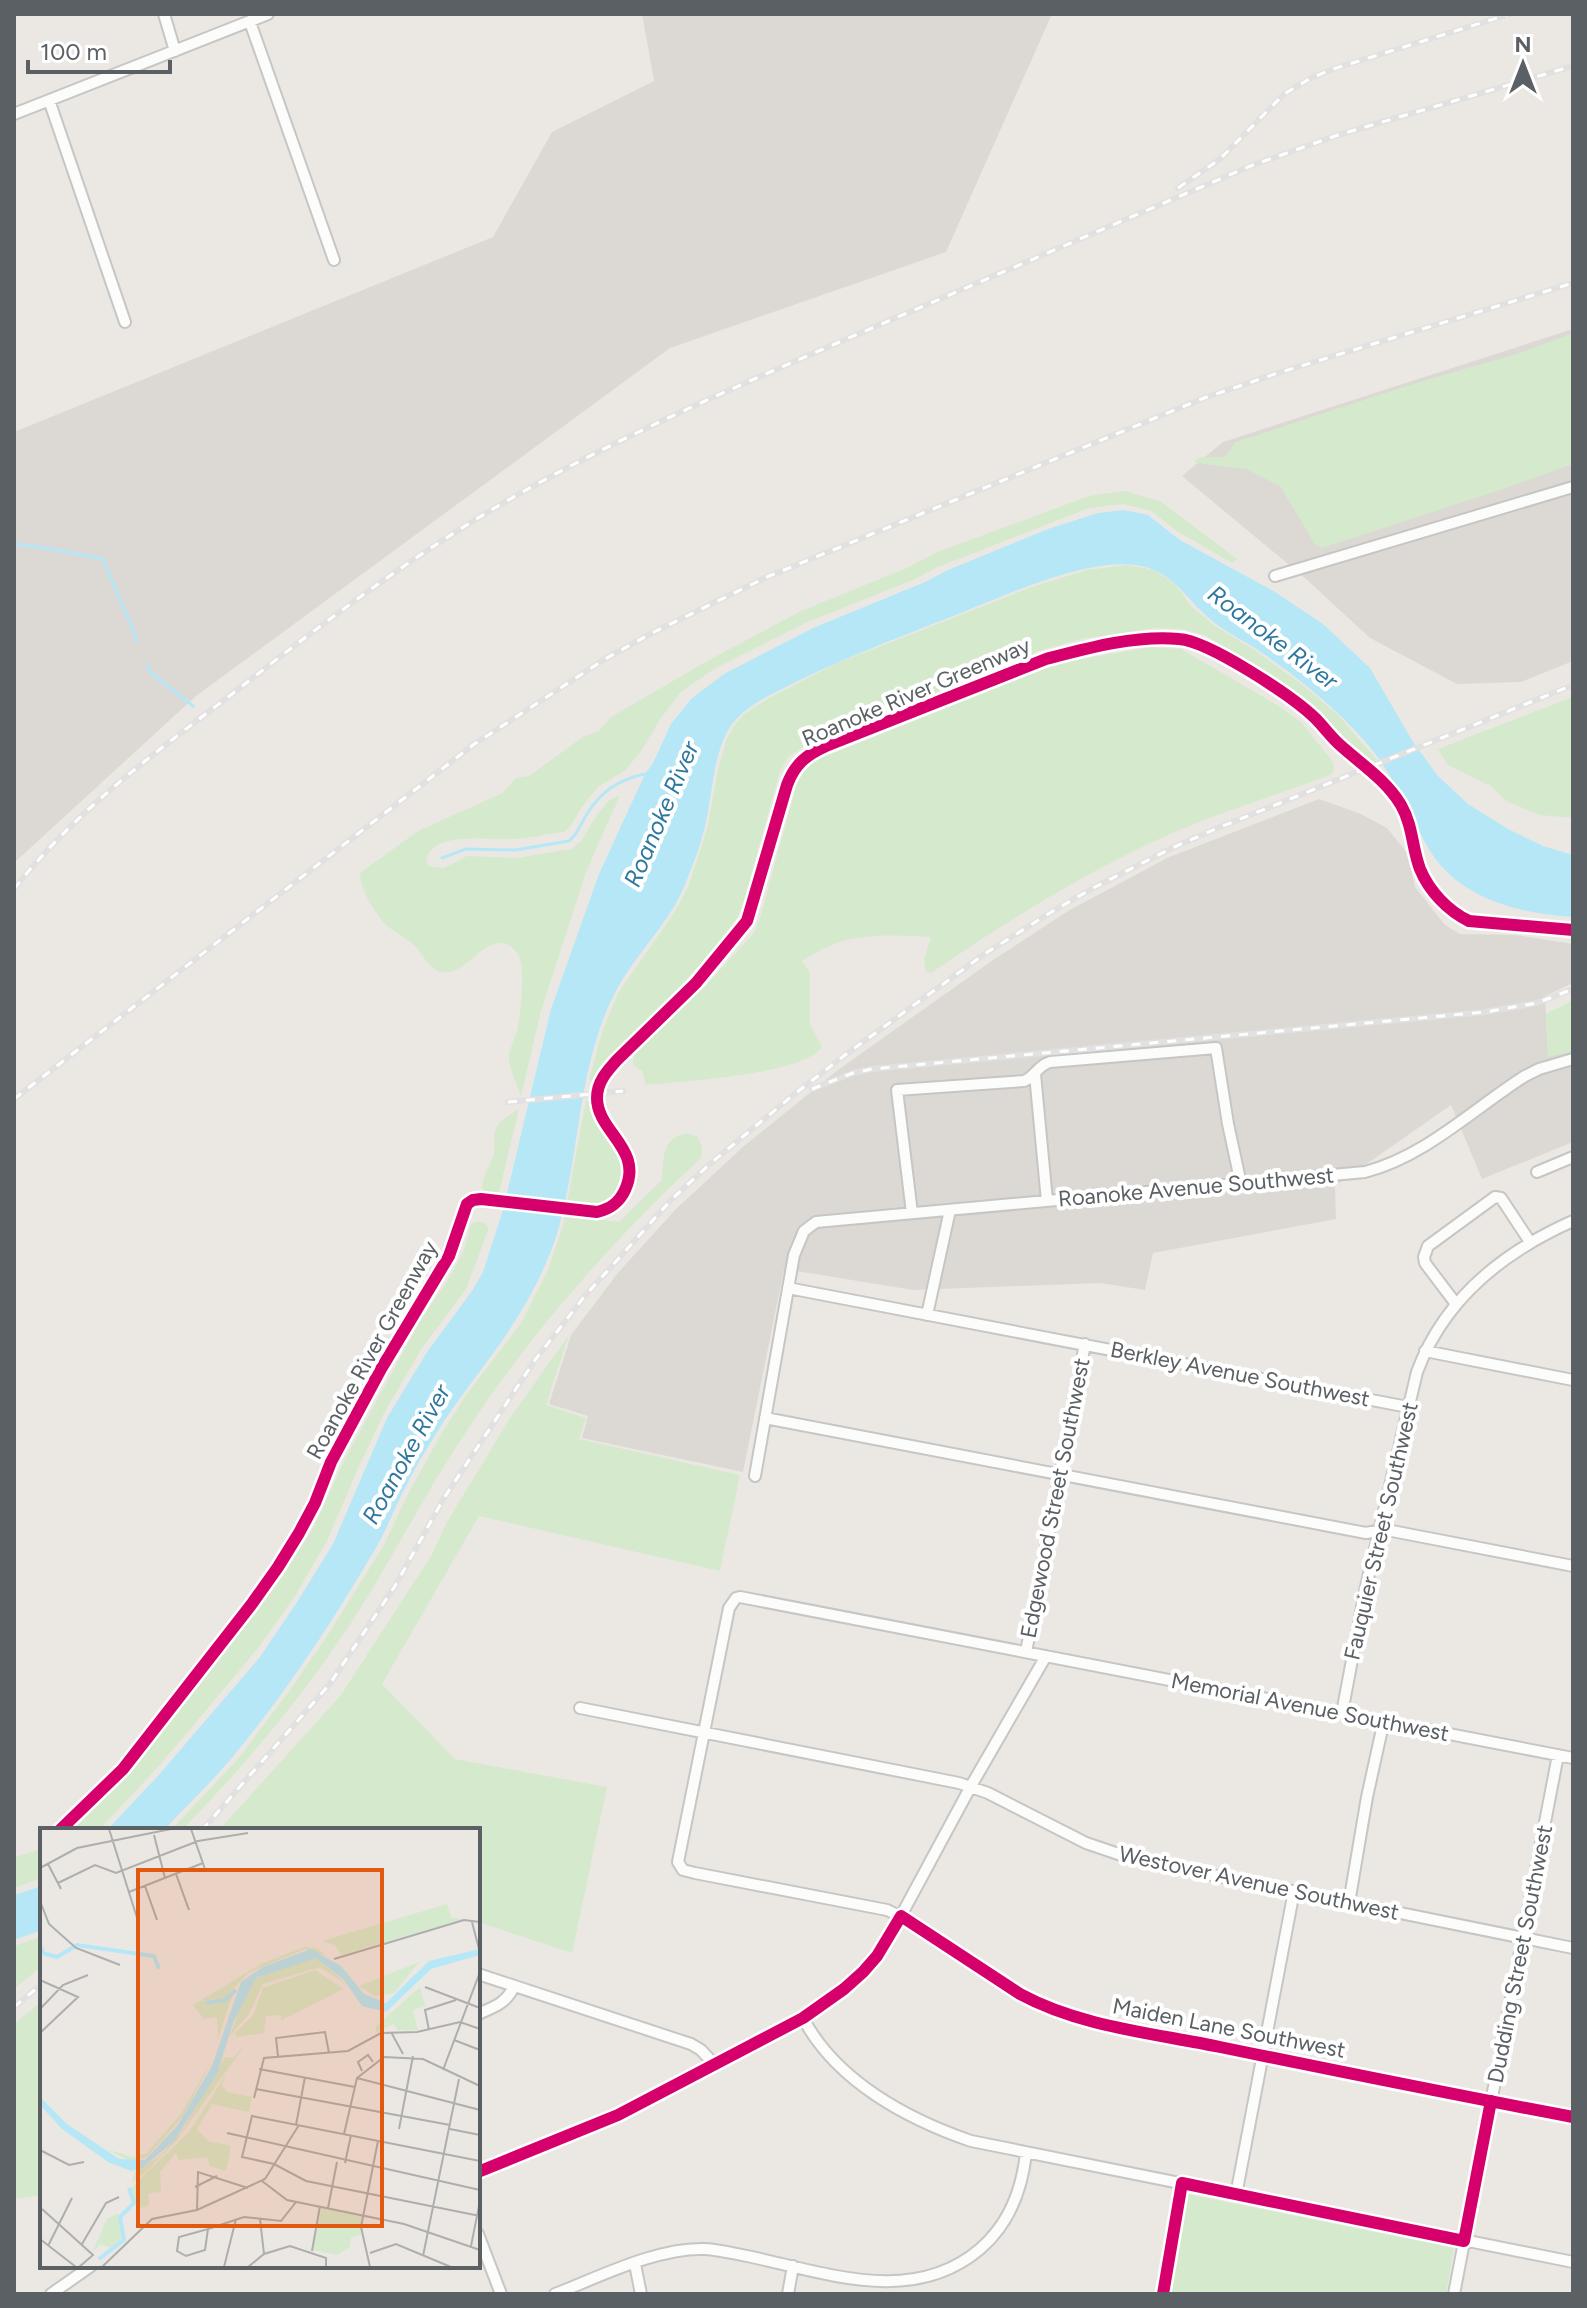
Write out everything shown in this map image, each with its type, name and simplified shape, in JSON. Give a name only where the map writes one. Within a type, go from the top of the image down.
[{"type":"street","points":[[164,14],[175,51]]},
{"type":"street","points":[[14,114],[268,14]]},
{"type":"street","points":[[250,22],[334,260]]},
{"type":"street","points":[[49,100],[125,322]]},
{"type":"street","points":[[1275,576],[1573,487]]},
{"type":"street","points":[[912,1213],[897,1090],[1024,1081],[1050,1062],[1216,1048],[1241,1184]]},
{"type":"street","name":"Roanoke Avenue Southwest","points":[[788,1288],[800,1238],[810,1225],[822,1220],[1365,1172],[1410,1156],[1525,1076],[1573,1059]]},
{"type":"street","points":[[1035,1074],[1047,1201]]},
{"type":"street","points":[[1537,1172],[1573,1157]]},
{"type":"street","points":[[1456,1304],[1425,1263],[1428,1246],[1495,1197],[1501,1198],[1530,1242]]},
{"type":"street","points":[[927,1315],[950,1210]]},
{"type":"street","name":"Fauquier Street Southwest","points":[[1342,1713],[1365,1591],[1408,1407],[1425,1351],[1456,1304],[1496,1264],[1530,1242],[1573,1221]]},
{"type":"street","points":[[755,1476],[788,1288]]},
{"type":"street","name":"Berkley Avenue Southwest","points":[[788,1288],[1408,1407]]},
{"type":"street","name":"Edgewood Street Southwest","points":[[1026,1652],[1085,1344]]},
{"type":"street","points":[[1425,1351],[1573,1380]]},
{"type":"street","points":[[765,1418],[1366,1533],[1379,1530],[1435,1538],[1573,1566]]},
{"type":"street","points":[[704,1733],[729,1608],[736,1598],[751,1598],[1026,1652]]},
{"type":"street","name":"Memorial Avenue Southwest","points":[[1026,1652],[1573,1758]]},
{"type":"street","name":"Edgewood Street Southwest","points":[[480,2171],[618,2115],[715,2065],[803,2018],[834,1998],[863,1972],[889,1938],[1046,1656]]},
{"type":"street","name":"Westover Avenue Southwest","points":[[580,1708],[971,1786],[1086,1843],[1119,1855],[1573,1948]]},
{"type":"street","points":[[1349,1903],[1384,1720]]},
{"type":"street","name":"Maiden Lane Southwest","points":[[704,1733],[678,1862],[683,1870],[879,1908],[901,1916],[1038,2004],[1090,2021],[1573,2117]]},
{"type":"street","name":"Dudding Street Southwest","points":[[1454,2294],[1558,1755]]},
{"type":"street","points":[[1236,2195],[1294,1891]]},
{"type":"street","points":[[480,1975],[691,2044],[715,2065]]},
{"type":"street","points":[[480,2013],[501,2003],[514,1986]]},
{"type":"street","points":[[803,2018],[835,2060],[893,2107],[943,2131],[980,2143],[1573,2262]]},
{"type":"street","points":[[555,2294],[671,2252],[704,2249],[860,2280],[918,2280],[944,2273],[972,2256],[996,2233],[1020,2187],[1026,2153]]},
{"type":"street","points":[[1163,2294],[1182,2183]]},
{"type":"street","points":[[480,2239],[501,2294]]},
{"type":"street","points":[[635,2264],[641,2294]]},
{"type":"street","points":[[788,2294],[793,2266]]},
{"type":"street","points":[[51,2294],[88,2268]]},
{"type":"shaded area","points":[[642,14],[1052,14],[946,252],[670,348],[196,696],[14,863],[14,432],[493,237],[552,132],[654,81]]},
{"type":"shaded area","points":[[1573,329],[1573,661],[1521,682],[1457,684],[1370,638],[1306,579],[1182,476],[1223,442]]},
{"type":"shaded area","points":[[1319,799],[1361,814],[1387,828],[1408,854],[1415,887],[1445,925],[1460,934],[1516,935],[1573,944],[1573,983],[1545,996],[1548,1056],[1573,1051],[1573,1142],[1482,1179],[1451,1105],[1335,1186],[1336,1219],[1153,1253],[1145,1290],[1100,1283],[913,1290],[784,1269],[743,1472],[582,1438],[588,1416],[549,1404],[571,1335],[617,1274],[675,1210],[744,1146],[838,1070],[1068,911],[1167,858]]},
{"type":"green space","points":[[1573,333],[1573,464],[1506,488],[1322,548],[1315,544],[1280,486],[1246,469],[1196,463],[1195,460],[1201,457],[1225,457],[1236,442],[1520,353]]},
{"type":"green space","points":[[1124,491],[1160,501],[1237,559],[1232,563],[1177,531],[1151,511],[1123,504],[1089,508],[805,623],[714,669],[680,693],[626,770],[599,786],[564,832],[514,839],[452,840],[432,849],[426,858],[428,866],[444,868],[467,856],[517,858],[571,849],[581,841],[609,800],[620,795],[586,872],[541,1011],[521,1096],[509,1060],[517,1031],[522,990],[522,968],[517,953],[508,945],[491,945],[457,969],[442,972],[428,963],[413,944],[383,922],[368,899],[360,873],[418,831],[503,793],[516,778],[529,776],[583,737],[599,731],[611,717],[709,660],[801,611],[907,568],[935,553],[1089,496]]},
{"type":"green space","points":[[1127,565],[1154,570],[1174,583],[1191,606],[1215,626],[1300,683],[1338,715],[1377,760],[1372,762],[1294,691],[1205,635],[1183,629],[1156,628],[1081,639],[1042,650],[812,741],[788,757],[780,771],[737,918],[688,978],[618,1050],[596,1081],[589,1080],[602,1032],[618,993],[674,913],[688,887],[707,829],[727,738],[744,714],[835,664],[1032,587],[1087,570]]},
{"type":"green space","points":[[1152,647],[1181,649],[1277,705],[1301,722],[1333,762],[1334,771],[1328,776],[1198,822],[1127,854],[1041,902],[931,973],[926,972],[924,959],[931,937],[866,937],[829,946],[802,961],[810,973],[810,1024],[822,1047],[810,1057],[740,1075],[646,1085],[642,1071],[633,1065],[634,1055],[753,934],[799,776],[811,762],[1047,668]]},
{"type":"green space","points":[[1573,697],[1573,818],[1540,815],[1506,801],[1491,786],[1448,765],[1438,749]]},
{"type":"green space","points":[[1573,1000],[1573,1051],[1548,1057],[1546,1014]]},
{"type":"green space","points":[[586,1101],[592,1102],[594,1118],[617,1151],[621,1166],[617,1190],[606,1201],[591,1205],[567,1203]]},
{"type":"green space","points":[[519,1109],[499,1192],[489,1193],[482,1187],[493,1157],[496,1129]]},
{"type":"green space","points":[[688,1133],[698,1137],[702,1147],[701,1158],[603,1256],[543,1326],[462,1438],[359,1611],[325,1661],[267,1736],[204,1807],[184,1828],[173,1828],[237,1760],[329,1633],[384,1545],[440,1436],[466,1395],[521,1323],[547,1272],[565,1215],[619,1222],[662,1180],[668,1144]]},
{"type":"green space","points":[[478,1221],[489,1228],[466,1289],[422,1348],[383,1415],[327,1541],[295,1596],[258,1648],[208,1708],[101,1828],[71,1828],[128,1774],[277,1584],[314,1527],[345,1459],[420,1321],[450,1277],[464,1250],[471,1224]]},
{"type":"green space","points":[[569,1335],[546,1405],[586,1418],[579,1439],[740,1475],[720,1571],[479,1516],[382,1684],[455,1759],[607,1787],[572,1953],[480,1923],[480,1828],[221,1828],[341,1695],[431,1556],[447,1522],[510,1418]]},
{"type":"green space","points":[[40,1850],[40,1879],[14,1888],[14,1857]]},
{"type":"green space","points":[[40,1937],[40,1968],[14,1989],[14,1946]]},
{"type":"green space","points":[[40,2003],[40,2195],[14,2199],[14,2024]]},
{"type":"green space","points":[[1187,2194],[1454,2248],[1446,2294],[1169,2294]]},
{"type":"water","name":"Roanoke River","points":[[1124,510],[1148,515],[1180,540],[1275,592],[1323,624],[1370,668],[1413,742],[1438,776],[1468,804],[1543,846],[1573,855],[1573,917],[1509,906],[1470,890],[1453,878],[1426,844],[1392,780],[1356,731],[1315,693],[1255,648],[1216,624],[1171,580],[1149,568],[1130,564],[1100,566],[1035,583],[848,658],[759,701],[733,723],[726,734],[702,836],[681,893],[624,978],[603,1020],[587,1078],[559,1227],[528,1299],[427,1448],[377,1546],[328,1627],[255,1730],[166,1828],[109,1828],[260,1657],[333,1544],[387,1418],[427,1352],[483,1272],[503,1210],[551,1009],[599,874],[671,724],[691,699],[724,674],[813,628],[1048,529],[1098,513]]},
{"type":"water","points":[[40,1887],[40,1931],[14,1940],[14,1895]]},
{"type":"waterway","points":[[14,544],[103,559],[138,642]]},
{"type":"waterway","points":[[147,665],[150,672],[193,706]]},
{"type":"waterway","points":[[442,858],[466,849],[515,850],[569,841],[604,793],[627,779],[645,774],[648,776]]},
{"type":"railway","points":[[1178,188],[1220,159],[1284,94],[1311,78],[1510,14]]},
{"type":"railway","points":[[14,889],[91,807],[177,736],[404,566],[474,520],[552,476],[726,392],[1253,165],[1338,135],[1573,66]]},
{"type":"railway","points":[[14,1099],[473,745],[605,659],[652,633],[767,577],[1204,398],[1573,283]]},
{"type":"railway","points":[[204,1828],[329,1685],[395,1586],[444,1498],[535,1360],[584,1297],[672,1199],[711,1163],[845,1055],[986,953],[1095,887],[1218,828],[1573,685]]},
{"type":"railway","points":[[812,1089],[872,1069],[1485,1012],[1537,1003],[1573,989]]},
{"type":"railway","points":[[508,1102],[623,1091]]},
{"type":"railway","points":[[14,2007],[40,1986]]},
{"type":"cycle path","name":"Roanoke River Greenway","points":[[62,1828],[123,1769],[278,1567],[315,1503],[331,1462],[381,1369],[449,1256],[467,1204],[481,1199],[597,1212],[610,1207],[620,1198],[629,1176],[629,1163],[599,1110],[597,1092],[601,1082],[617,1060],[696,983],[747,921],[787,785],[802,761],[813,753],[1046,659],[1129,641],[1162,638],[1193,642],[1250,671],[1288,697],[1381,780],[1405,813],[1424,877],[1454,912],[1469,921],[1573,930]]},
{"type":"cycle path","points":[[480,2171],[618,2115],[803,2018],[863,1972],[877,1956],[901,1916],[1020,1994],[1092,2022],[1573,2117]]},
{"type":"cycle path","points":[[1163,2294],[1182,2183],[1464,2241],[1491,2101]]}]
